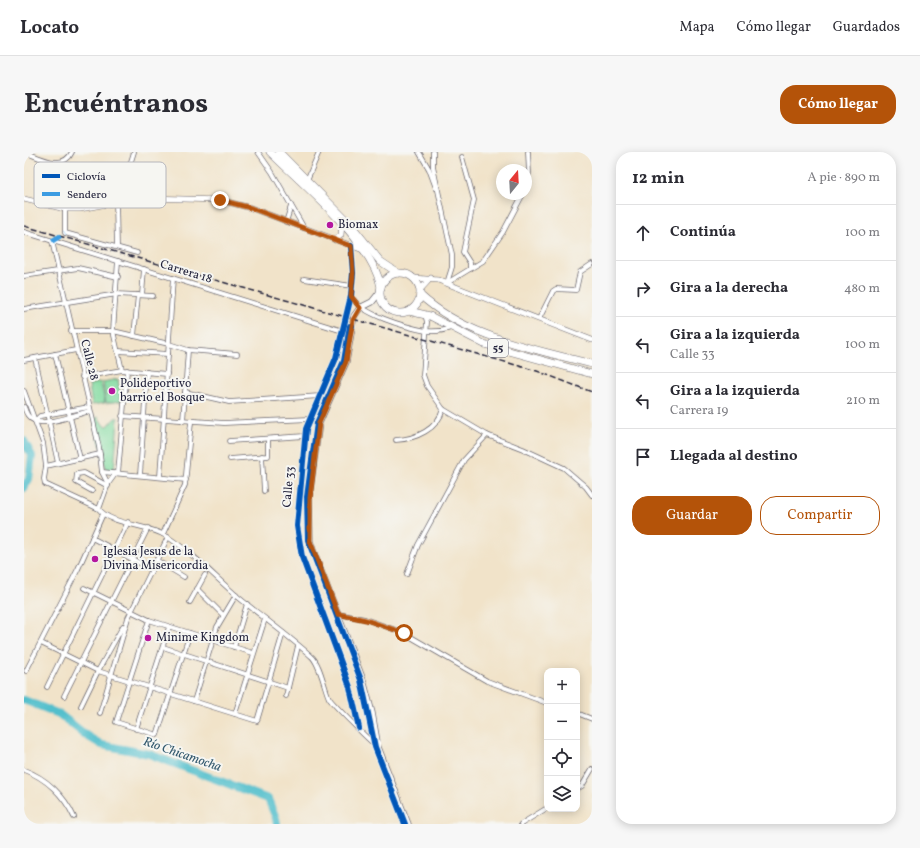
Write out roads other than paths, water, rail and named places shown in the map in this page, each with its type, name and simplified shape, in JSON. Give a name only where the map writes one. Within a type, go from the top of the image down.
[{"type":"highway","name":"55","points":[[270,152],[342,224],[362,250],[376,271],[381,289],[382,300],[389,310],[397,312],[409,311],[425,314],[475,340],[494,347],[592,374]]},
{"type":"highway","points":[[279,152],[350,225],[380,261],[398,273],[406,274],[414,278]]},
{"type":"highway","points":[[381,289],[386,279],[398,273]]},
{"type":"highway","name":"55","points":[[414,278],[420,293],[442,314],[475,331],[592,364]]},
{"type":"highway","points":[[409,311],[417,304],[420,293]]},
{"type":"main road","points":[[381,289],[372,302],[360,308],[353,320],[346,362],[319,423],[310,498],[310,541],[363,680],[372,713],[378,748],[408,824]]},
{"type":"street","points":[[24,152],[55,162]]},
{"type":"street","points":[[61,162],[66,160],[72,152]]},
{"type":"street","points":[[131,162],[134,152]]},
{"type":"street","points":[[258,152],[272,172],[304,228]]},
{"type":"street","points":[[307,180],[319,152]]},
{"type":"street","points":[[419,152],[439,193]]},
{"type":"street","points":[[433,152],[433,167],[452,255],[452,267],[446,283]]},
{"type":"street","points":[[528,152],[529,164]]},
{"type":"street","points":[[462,157],[474,200],[464,252],[469,262],[470,269]]},
{"type":"street","points":[[24,199],[34,201]]},
{"type":"street","points":[[166,199],[232,202],[362,250]]},
{"type":"street","points":[[446,283],[483,261],[489,255],[504,232],[520,200]]},
{"type":"street","points":[[286,222],[291,206]]},
{"type":"street","points":[[61,208],[92,208]]},
{"type":"street","points":[[116,208],[117,247]]},
{"type":"street","points":[[65,209],[65,233],[138,253]]},
{"type":"street","points":[[334,240],[341,235],[342,224]]},
{"type":"street","name":"Carrera 18","points":[[24,232],[343,331]]},
{"type":"street","name":"Calle 28","points":[[52,240],[71,331],[100,454],[102,472],[108,485]]},
{"type":"street","name":"Calle 33","points":[[351,246],[351,296],[336,358],[310,419],[305,436],[297,526],[299,543],[350,687],[359,728]]},
{"type":"street","points":[[100,509],[108,485],[117,473],[122,416],[124,370],[113,331],[117,294],[118,261]]},
{"type":"street","points":[[539,319],[553,291],[556,289],[576,290],[580,272],[592,264]]},
{"type":"street","points":[[24,276],[78,268],[118,278]]},
{"type":"street","points":[[134,336],[144,269]]},
{"type":"street","points":[[160,477],[173,278]]},
{"type":"street","points":[[414,278],[431,278],[446,283],[592,340]]},
{"type":"street","points":[[420,293],[431,278]]},
{"type":"street","points":[[304,279],[352,286]]},
{"type":"street","points":[[24,309],[117,294],[153,296]]},
{"type":"street","points":[[351,296],[360,308],[385,319],[426,331],[438,331],[451,328]]},
{"type":"street","points":[[425,314],[427,322],[423,375],[427,386],[443,409],[487,435],[564,468],[581,482],[592,495]]},
{"type":"street","points":[[71,331],[113,331],[188,350],[237,354]]},
{"type":"street","points":[[24,360],[76,350]]},
{"type":"street","points":[[183,421],[188,350]]},
{"type":"street","points":[[118,351],[168,354]]},
{"type":"street","points":[[55,354],[80,459]]},
{"type":"street","points":[[35,358],[58,463]]},
{"type":"street","points":[[82,376],[124,370],[167,374]]},
{"type":"street","points":[[140,475],[147,372]]},
{"type":"street","points":[[24,391],[25,397],[34,414],[34,421],[44,443],[46,466],[44,482],[48,486],[100,509],[103,514],[111,519],[128,522],[163,534],[194,556],[236,596],[313,658],[333,703],[359,728],[373,745],[378,748]]},
{"type":"street","points":[[185,392],[229,402],[320,396]]},
{"type":"street","points":[[24,407],[27,415],[34,421],[49,421],[90,409]]},
{"type":"street","points":[[34,421],[40,416],[90,409]]},
{"type":"street","points":[[396,440],[413,436],[430,428],[438,422],[443,409]]},
{"type":"street","points":[[122,416],[191,422],[224,423],[310,419]]},
{"type":"street","points":[[163,534],[183,493],[186,480],[191,422]]},
{"type":"street","points":[[407,574],[418,546],[464,460],[487,435]]},
{"type":"street","points":[[229,442],[305,436]]},
{"type":"street","points":[[230,459],[268,456],[268,439]]},
{"type":"street","points":[[46,466],[100,454]]},
{"type":"street","points":[[262,456],[264,491]]},
{"type":"street","points":[[102,472],[186,480]]},
{"type":"street","points":[[92,491],[76,482],[77,474],[84,473],[108,485]]},
{"type":"street","points":[[26,671],[103,514]]},
{"type":"street","points":[[47,687],[128,522]]},
{"type":"street","points":[[64,696],[148,528]]},
{"type":"street","points":[[100,714],[130,612],[168,537]]},
{"type":"street","points":[[92,538],[151,569]]},
{"type":"street","points":[[156,560],[184,577]]},
{"type":"street","points":[[190,602],[205,575]]},
{"type":"street","points":[[84,588],[130,612],[149,620],[253,653]]},
{"type":"street","points":[[197,589],[223,615]]},
{"type":"street","points":[[194,701],[212,640],[223,615],[236,596]]},
{"type":"street","points":[[234,647],[247,604]]},
{"type":"street","points":[[338,614],[366,620],[404,633],[487,681],[544,702]]},
{"type":"street","points":[[81,706],[98,671],[128,618]]},
{"type":"street","points":[[235,714],[253,653],[265,619]]},
{"type":"street","points":[[149,620],[116,722],[136,729],[157,735],[190,633]]},
{"type":"street","points":[[136,729],[169,627]]},
{"type":"street","points":[[40,643],[98,671],[257,721],[283,633]]},
{"type":"street","points":[[286,696],[298,646]]},
{"type":"street","points":[[163,647],[288,688]]},
{"type":"street","points":[[580,714],[592,718]]},
{"type":"street","points":[[580,787],[591,776],[592,769]]},
{"type":"street","points":[[24,770],[39,776],[55,790],[74,817]]},
{"type":"street","points":[[521,824],[544,810]]},
{"type":"waterway","name":"Río Chicamocha","points":[[24,441],[32,456],[29,479],[24,488]]},
{"type":"waterway","name":"Río Chicamocha","points":[[24,700],[59,714],[87,736],[102,745],[149,754],[268,799],[277,824]]},
{"type":"railway","points":[[24,226],[537,371],[592,392]]},
{"type":"place","name":"Biomax","points":[[330,225]]},
{"type":"place","name":"Polideportivo barrio el Bosque","points":[[112,391]]},
{"type":"place","name":"Iglesia Jesus de la Divina Misericordia","points":[[95,559]]},
{"type":"place","name":"Minime Kingdom","points":[[148,638]]}]
